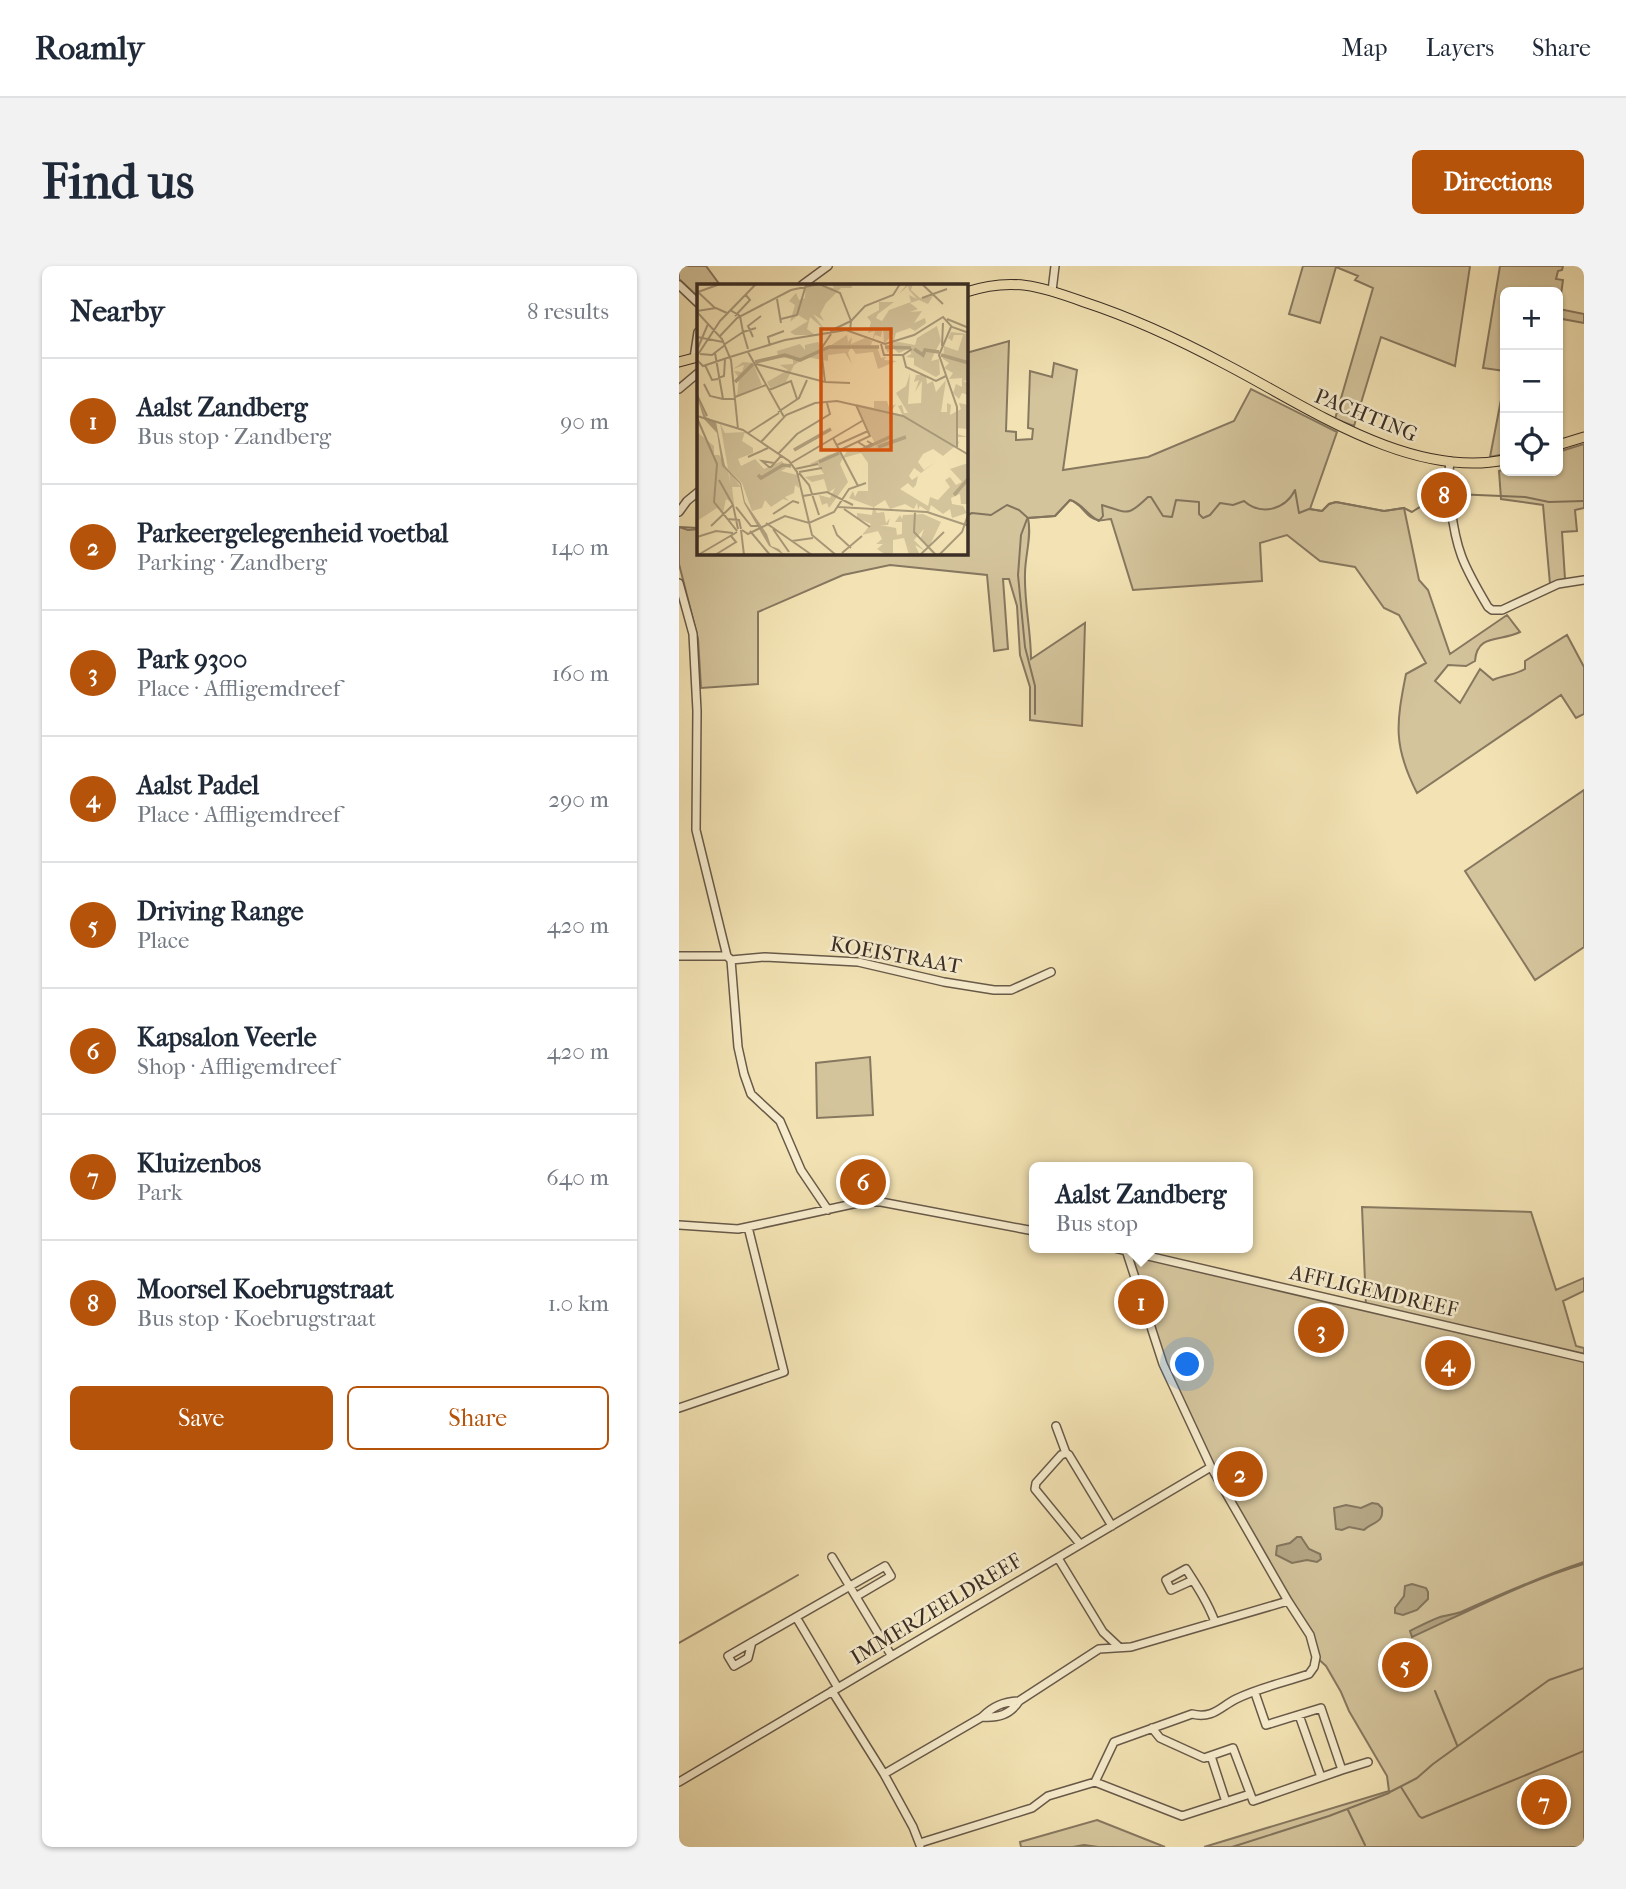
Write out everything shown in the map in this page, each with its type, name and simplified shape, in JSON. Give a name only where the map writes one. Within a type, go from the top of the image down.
[{"type":"main road","name":"PACHTING","points":[[968,291],[1000,283],[1052,290],[1118,313],[1225,364],[1329,422],[1408,453],[1469,463],[1500,460]]},
{"type":"main road","points":[[679,362],[697,358]]},
{"type":"main road","points":[[1563,443],[1584,437]]},
{"type":"street","points":[[803,284],[828,266]]},
{"type":"street","points":[[1052,290],[1055,266]]},
{"type":"street","points":[[679,285],[697,302]]},
{"type":"street","points":[[697,330],[697,358]]},
{"type":"street","points":[[679,389],[697,374]]},
{"type":"street","points":[[1450,461],[1448,479],[1455,540],[1467,571],[1488,607],[1502,610],[1558,584],[1584,580]]},
{"type":"street","points":[[679,512],[697,493]]},
{"type":"street","points":[[679,583],[693,634],[697,711],[696,830],[729,958],[738,1047],[744,1074],[751,1094],[780,1121],[801,1170],[828,1210]]},
{"type":"street","name":"KOEISTRAAT","points":[[679,956],[858,962],[944,982],[993,990],[1011,990],[1051,972]]},
{"type":"street","points":[[679,1225],[728,1229],[748,1227],[862,1202],[881,1202],[1029,1230]]},
{"type":"street","points":[[679,1408],[784,1372],[748,1227]]},
{"type":"street","points":[[1095,1782],[1114,1742],[1192,1714],[1201,1716],[1224,1709],[1235,1699],[1309,1674],[1316,1657],[1310,1635],[1211,1467],[1163,1364],[1127,1253]]},
{"type":"street","name":"AFFLIGEMDREEF","points":[[1135,1253],[1584,1358]]},
{"type":"street","points":[[1056,1426],[1066,1453],[1112,1526]]},
{"type":"street","points":[[1066,1453],[1036,1483],[1035,1489],[1080,1544]]},
{"type":"street","name":"IMMERZEELDREEF","points":[[679,1782],[1211,1467]]},
{"type":"street","points":[[832,1557],[891,1655]]},
{"type":"street","points":[[1058,1558],[1103,1632],[1119,1647]]},
{"type":"street","points":[[753,1642],[885,1566],[891,1576],[857,1596]]},
{"type":"street","points":[[1193,1580],[1215,1622]]},
{"type":"street","points":[[884,1774],[982,1717],[998,1718],[1015,1708],[1019,1701],[1099,1649],[1131,1647],[1288,1601]]},
{"type":"street","points":[[796,1617],[913,1827],[920,1845],[1032,1808],[1048,1796],[1095,1782],[1182,1816],[1249,1794]]},
{"type":"street","points":[[1099,1649],[1103,1632]]},
{"type":"street","points":[[1255,1693],[1266,1725],[1321,1708],[1342,1770]]},
{"type":"street","points":[[1299,1714],[1321,1777]]},
{"type":"street","points":[[1152,1728],[1160,1738],[1204,1758],[1233,1748],[1253,1801],[1368,1762]]},
{"type":"street","points":[[1211,1756],[1226,1802]]},
{"type":"shaded area","points":[[679,266],[706,266],[719,284],[697,284],[697,296],[679,279]]},
{"type":"shaded area","points":[[1303,266],[1470,266],[1455,366],[1381,337],[1354,426],[1335,419],[1373,288],[1355,280],[1358,276],[1336,267],[1320,323],[1289,314]]},
{"type":"shaded area","points":[[1500,266],[1563,266],[1556,279],[1563,280],[1562,287],[1500,287],[1500,370],[1483,368]]},
{"type":"shaded area","points":[[1563,310],[1584,314],[1584,323],[1563,319]]},
{"type":"shaded area","points":[[1009,341],[1006,431],[1016,432],[1016,440],[1032,439],[1033,429],[1028,428],[1030,371],[1052,377],[1054,363],[1077,370],[1063,470],[1148,457],[1234,421],[1251,389],[1337,432],[1310,509],[1322,511],[1329,504],[1336,502],[1384,511],[1404,508],[1419,580],[1428,590],[1450,654],[1507,615],[1520,632],[1485,642],[1480,646],[1475,661],[1466,666],[1448,665],[1435,681],[1460,703],[1480,669],[1493,680],[1517,673],[1525,669],[1525,661],[1567,635],[1584,667],[1584,714],[1576,718],[1561,695],[1417,793],[1400,748],[1399,721],[1406,674],[1426,663],[1399,615],[1384,608],[1355,567],[1320,561],[1287,535],[1260,543],[1262,581],[1133,590],[1111,519],[1095,519],[1070,500],[1055,516],[1028,518],[1026,595],[1031,659],[1085,623],[1082,726],[1030,720],[1030,687],[1020,655],[1017,606],[1009,579],[1003,579],[1008,649],[994,651],[987,575],[890,565],[843,575],[758,612],[758,684],[701,688],[698,639],[679,564],[679,527],[697,529],[697,555],[968,555],[968,352]]},
{"type":"shaded area","points":[[1500,405],[1500,455],[1490,457]]},
{"type":"shaded area","points":[[1584,444],[1584,508],[1575,510],[1577,531],[1562,532],[1565,579],[1550,584],[1543,505],[1501,499],[1499,471],[1500,476],[1563,476],[1563,450]]},
{"type":"shaded area","points":[[1584,790],[1584,947],[1535,980],[1465,871]]},
{"type":"shaded area","points":[[870,1057],[873,1115],[817,1118],[816,1063]]},
{"type":"shaded area","points":[[1362,1207],[1531,1212],[1556,1290],[1584,1278],[1584,1291],[1563,1301],[1576,1346],[1584,1348],[1584,1847],[1204,1847],[1389,1791],[1387,1776],[1326,1666],[1316,1657],[1310,1635],[1211,1467],[1163,1364],[1127,1253],[1139,1253],[1366,1306]]},
{"type":"shaded area","points":[[1372,1503],[1382,1508],[1377,1522],[1364,1530],[1349,1527],[1336,1529],[1334,1508],[1346,1505],[1361,1508]]},
{"type":"shaded area","points":[[1301,1537],[1309,1549],[1320,1554],[1321,1559],[1317,1562],[1307,1560],[1292,1563],[1276,1555],[1277,1546],[1290,1543]]},
{"type":"shaded area","points":[[1584,1562],[1518,1588],[1412,1637],[1410,1631],[1432,1620],[1461,1612],[1537,1579]]},
{"type":"shaded area","points":[[1412,1584],[1426,1588],[1428,1599],[1417,1610],[1403,1615],[1395,1613],[1395,1608],[1404,1596],[1405,1586]]},
{"type":"shaded area","points":[[1097,1820],[1165,1847],[1021,1847],[1020,1842]]},
{"type":"waterway","points":[[968,515],[991,515],[1007,505],[1028,518],[1055,516],[1070,500],[1099,521],[1103,516],[1102,505],[1127,512],[1151,497],[1163,516],[1172,517],[1176,500],[1199,502],[1199,514],[1203,518],[1210,515],[1220,503],[1233,505],[1244,501],[1251,506],[1272,509],[1285,502],[1295,490],[1299,513],[1309,509],[1322,511],[1329,504],[1336,502],[1384,511],[1404,508],[1412,512],[1426,503],[1445,500]]},
{"type":"waterway","points":[[1454,494],[1525,497],[1549,502],[1584,501]]},
{"type":"waterway","points":[[1027,519],[1021,535],[1018,575],[1025,647],[1035,686],[1035,714]]},
{"type":"waterway","points":[[679,527],[697,528]]},
{"type":"waterway","points":[[679,1643],[798,1575]]},
{"type":"waterway","points":[[1390,1792],[1417,1778],[1549,1680],[1584,1668]]},
{"type":"waterway","points":[[1435,1691],[1457,1745]]},
{"type":"waterway","points":[[1401,1787],[1422,1818],[1584,1751]]},
{"type":"waterway","points":[[1232,1847],[1329,1816],[1389,1793]]},
{"type":"waterway","points":[[1348,1810],[1365,1845]]},
{"type":"waterway","points":[[1073,1847],[1098,1847]]},
{"type":"waterway","points":[[1105,1847],[1114,1847]]},
{"type":"place","name":"Moorsel Koebrugstraat","points":[[1444,495]]},
{"type":"place","name":"Kapsalon Veerle","points":[[863,1182]]},
{"type":"place","name":"Aalst Zandberg","points":[[1141,1302]]},
{"type":"place","name":"Park 9300","points":[[1321,1330]]},
{"type":"place","name":"Aalst Padel","points":[[1448,1363]]},
{"type":"place","name":"Parkeergelegenheid voetbal","points":[[1240,1474]]},
{"type":"place","name":"Driving Range","points":[[1405,1665]]},
{"type":"place","name":"Kluizenbos","points":[[1544,1802]]}]
